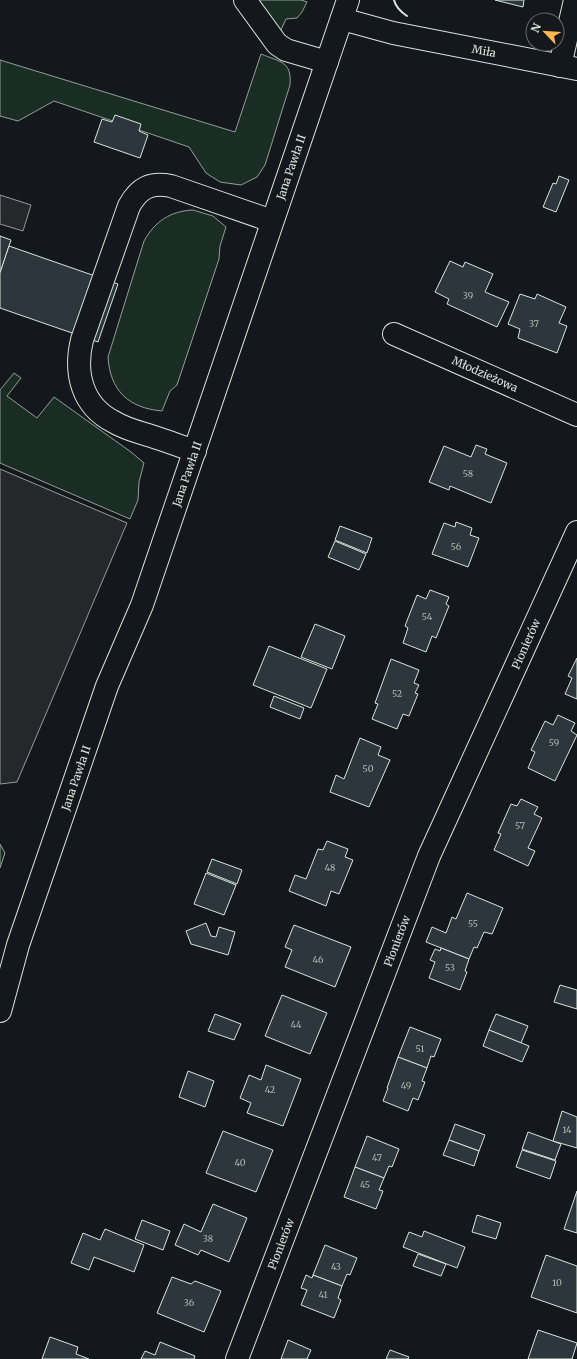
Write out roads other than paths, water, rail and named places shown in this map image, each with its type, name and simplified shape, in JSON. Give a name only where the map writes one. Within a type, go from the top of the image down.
[{"type":"street","points":[[245,0],[277,44],[286,50],[328,62]]},
{"type":"street","name":"Miła","points":[[345,9],[393,33],[568,68],[575,0]]},
{"type":"street","name":"Jana Pawła II","points":[[0,1011],[18,945],[107,686],[142,605],[345,9]]},
{"type":"street","points":[[195,451],[124,427],[103,416],[88,398],[79,376],[79,352],[82,340],[129,206],[134,197],[141,190],[150,185],[161,184],[171,186],[272,221]]},
{"type":"street","name":"Młodzieżowa","points":[[394,334],[577,415]]},
{"type":"street","name":"Pionierów","points":[[237,1359],[429,856],[577,532]]},
{"type":"street","name":"Jana Pawła II","points":[[0,983],[18,945]]}]
